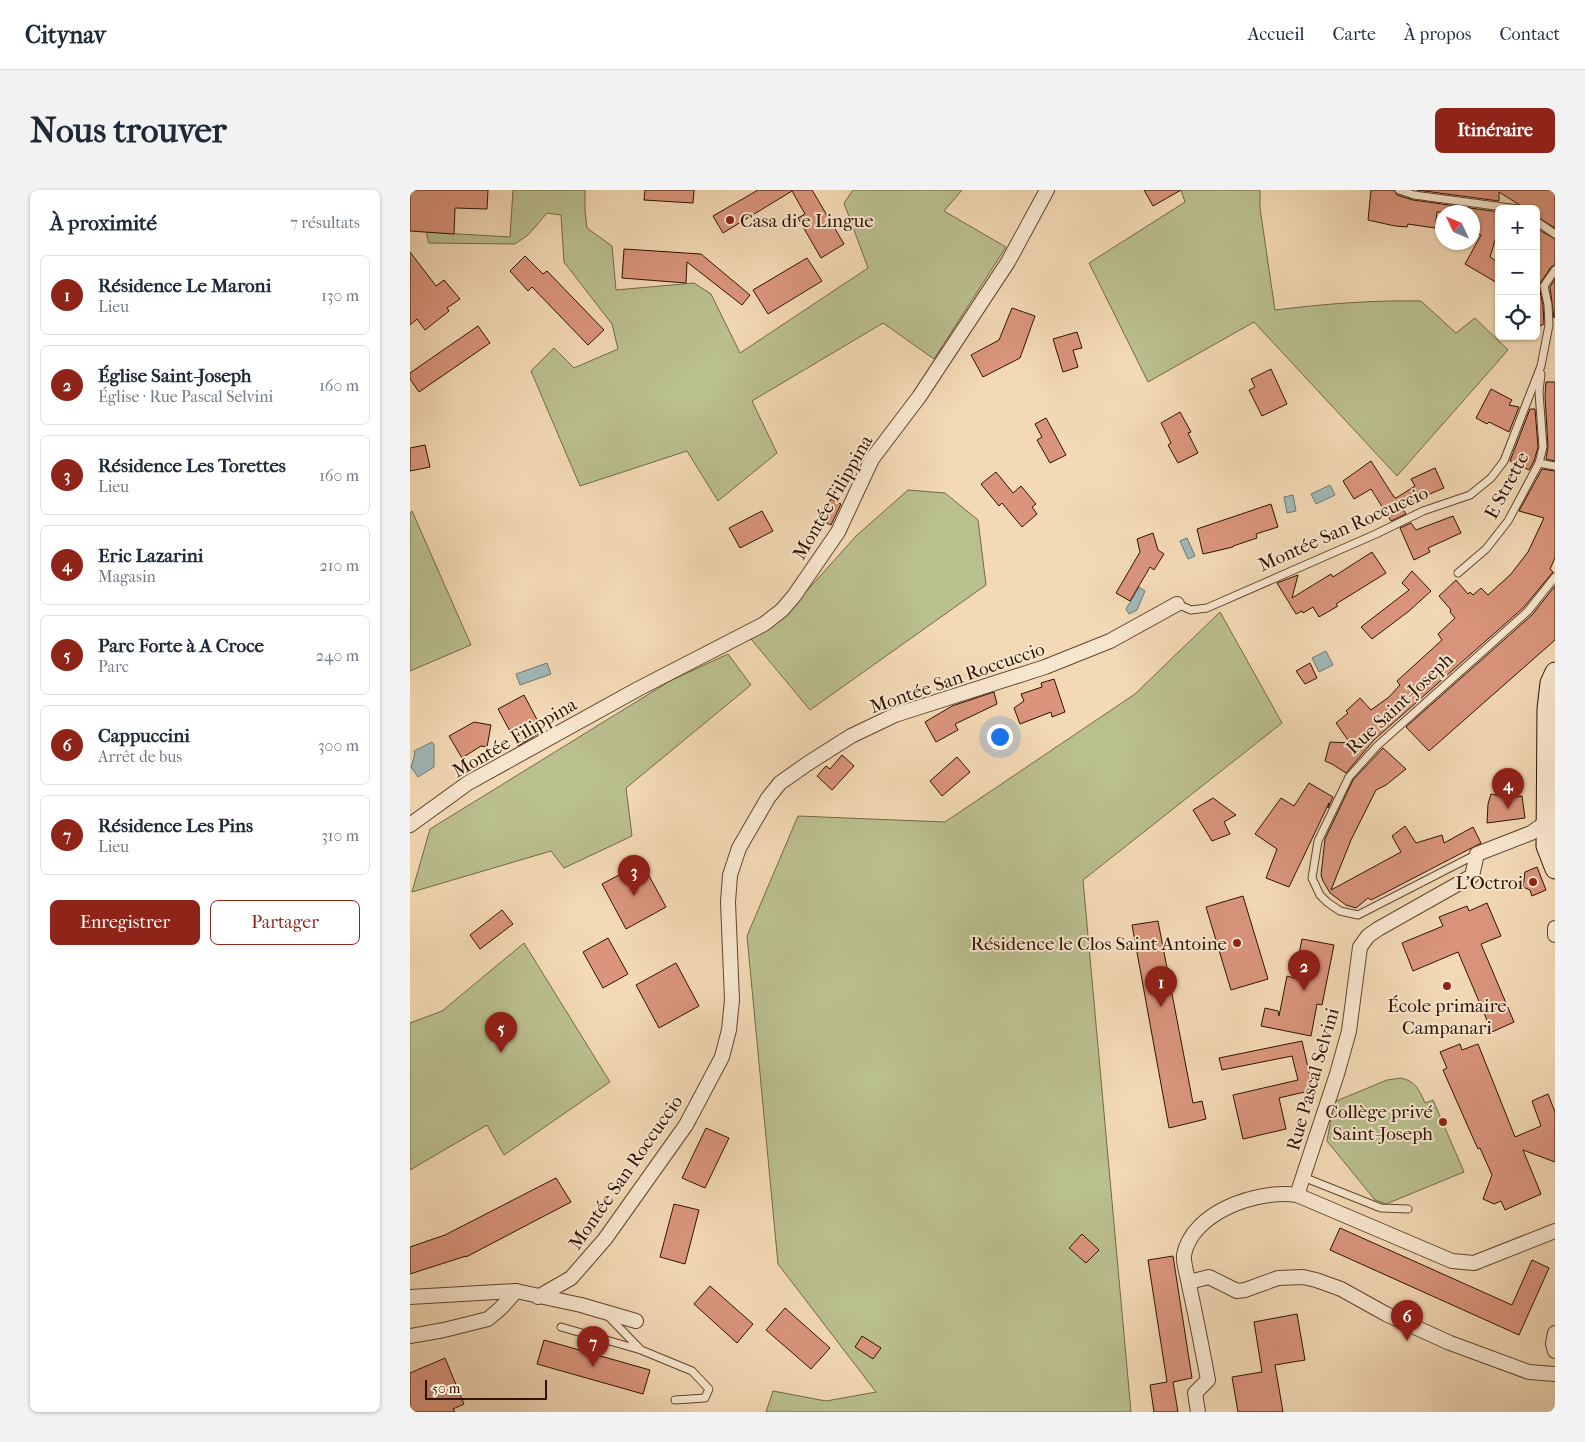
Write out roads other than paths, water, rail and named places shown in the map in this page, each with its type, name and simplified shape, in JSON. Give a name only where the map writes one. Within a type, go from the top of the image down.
[{"type":"main road","points":[[1555,672],[1550,683],[1547,709],[1551,827],[1546,846],[1555,869]]},
{"type":"street","name":"Montée Filippina","points":[[410,825],[468,783],[638,689],[764,624],[782,610],[794,596],[838,532],[872,459],[919,397],[998,278],[1047,190]]},
{"type":"street","name":"Montée San Roccuccio","points":[[538,1297],[571,1278],[605,1239],[686,1125],[722,1057],[729,1030],[732,1000],[728,902],[730,875],[739,848],[768,798],[780,783],[851,736],[895,715],[1045,667],[1110,641],[1177,604]]},
{"type":"street","name":"Rue Saint-Joseph","points":[[1477,854],[1551,827]]},
{"type":"street","name":"Rue Pascal Selvini","points":[[1297,1195],[1337,1074],[1349,1031],[1360,947],[1368,936],[1378,929],[1472,876],[1477,854]]},
{"type":"street","points":[[1555,928],[1555,935]]},
{"type":"street","points":[[1198,1412],[1195,1393],[1208,1380],[1184,1256],[1198,1228],[1214,1213],[1233,1204],[1253,1199],[1284,1193],[1297,1195],[1452,1261],[1474,1263],[1555,1231]]},
{"type":"street","points":[[1189,1282],[1209,1277],[1237,1291],[1278,1278],[1303,1277],[1316,1280],[1340,1288],[1386,1314],[1450,1343],[1528,1372],[1555,1374]]},
{"type":"street","points":[[410,1336],[488,1319],[516,1292]]},
{"type":"street","points":[[410,1297],[516,1292],[581,1305],[636,1321]]},
{"type":"street","points":[[1555,1333],[1553,1344],[1555,1351]]},
{"type":"lane","points":[[1399,190],[1414,195],[1495,206]]},
{"type":"lane","points":[[1540,224],[1555,234]]},
{"type":"lane","name":"Montée San Roccuccio","points":[[1177,604],[1192,610],[1207,608],[1376,534],[1423,510],[1470,495],[1491,478],[1504,461],[1541,366],[1549,325],[1548,305],[1544,286],[1555,270]]},
{"type":"lane","name":"E Strette","points":[[1458,573],[1486,549],[1508,521],[1539,463],[1543,447],[1539,392],[1541,366]]},
{"type":"lane","points":[[1539,463],[1555,466]]},
{"type":"lane","name":"Rue Saint-Joseph","points":[[1477,854],[1358,915],[1340,911],[1327,902],[1320,895],[1312,878],[1318,841],[1349,777],[1377,746],[1528,611],[1555,577]]},
{"type":"lane","points":[[1303,1177],[1381,1208],[1408,1209]]},
{"type":"lane","points":[[604,1312],[641,1350]]},
{"type":"lane","points":[[561,1327],[641,1350],[692,1371],[709,1389],[705,1398],[676,1400]]},
{"type":"water","points":[[1330,485],[1335,495],[1316,504],[1311,494]]},
{"type":"water","points":[[1293,495],[1296,511],[1287,513],[1284,497]]},
{"type":"water","points":[[1187,538],[1195,556],[1188,559],[1180,541]]},
{"type":"water","points":[[1139,587],[1145,591],[1137,610],[1129,614],[1126,609]]},
{"type":"water","points":[[1326,651],[1333,665],[1319,672],[1312,658]]},
{"type":"water","points":[[547,663],[551,674],[520,685],[516,674]]},
{"type":"water","points":[[432,742],[434,745],[434,767],[418,777],[411,767],[415,754],[414,751]]},
{"type":"place","name":"Casa di e Lingue","points":[[730,220]]},
{"type":"place","name":"Eric Lazarini","points":[[1508,809]]},
{"type":"place","name":"L'Octroi","points":[[1533,882]]},
{"type":"place","name":"Résidence Les Torettes","points":[[634,896]]},
{"type":"place","name":"Résidence le Clos Saint Antoine","points":[[1237,943]]},
{"type":"place","name":"École primaire Campanari","points":[[1447,986]]},
{"type":"place","name":"Église Saint-Joseph","points":[[1304,991]]},
{"type":"place","name":"Résidence Le Maroni","points":[[1161,1007]]},
{"type":"place","name":"Parc Forte à A Croce","points":[[501,1053]]},
{"type":"place","name":"Collège privé Saint-Joseph","points":[[1443,1122]]},
{"type":"place","name":"Cappuccini","points":[[1407,1341]]},
{"type":"place","name":"Résidence Les Pins","points":[[593,1367]]}]
